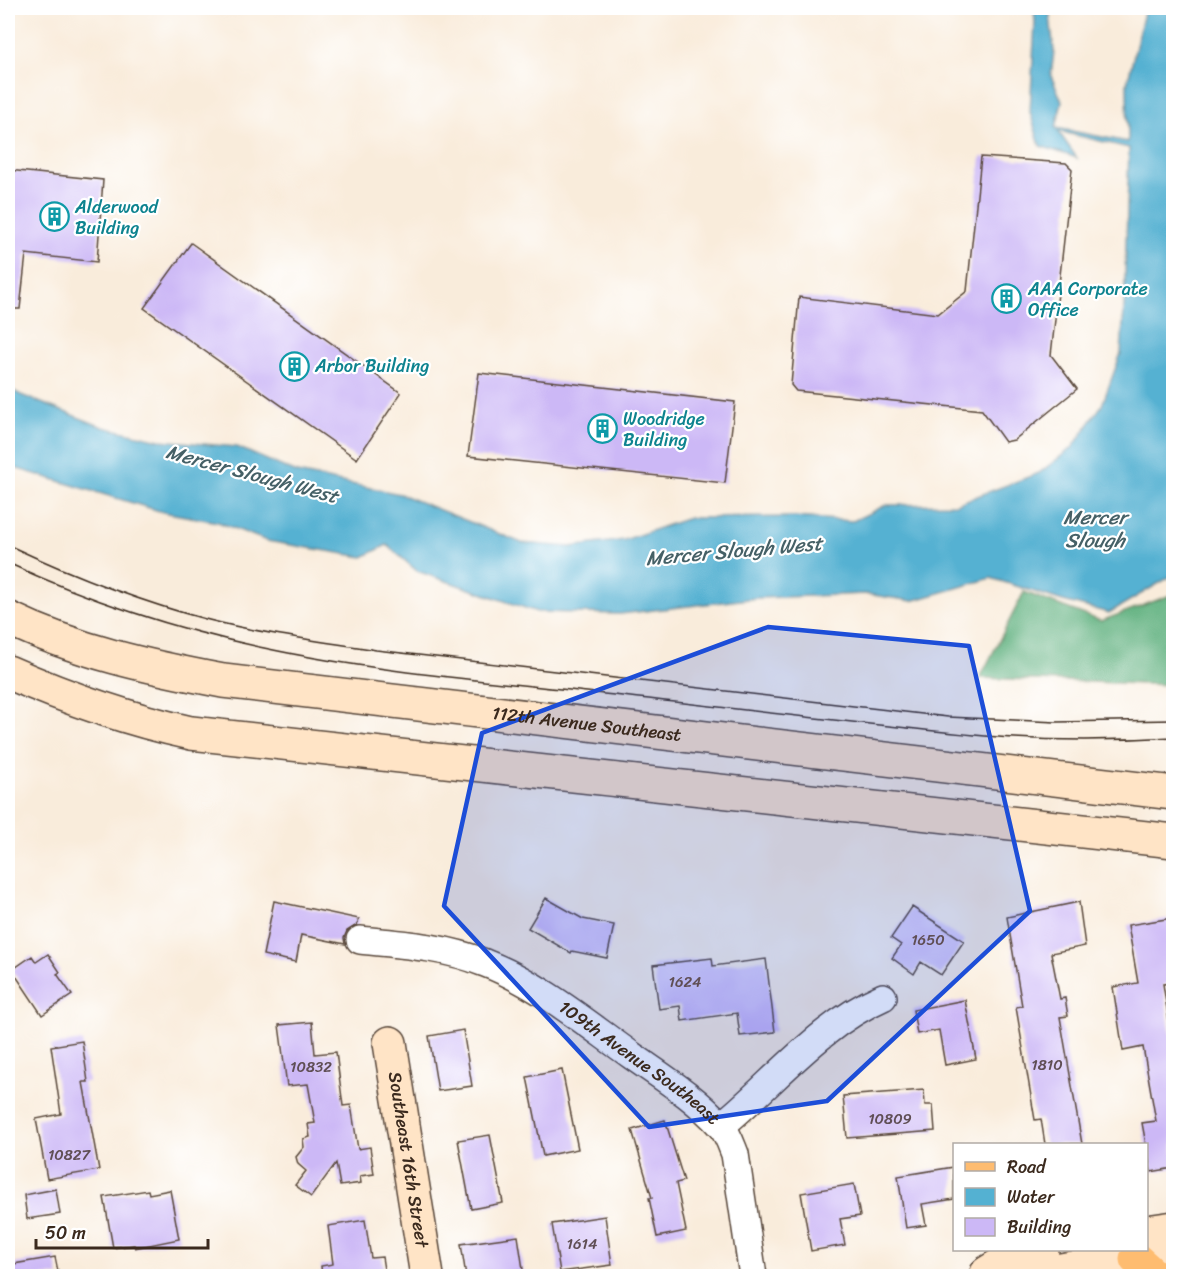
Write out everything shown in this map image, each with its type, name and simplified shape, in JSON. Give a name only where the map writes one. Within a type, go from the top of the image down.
[{"type":"main road","name":"112th Avenue Southeast","points":[[8,618],[78,647],[153,668],[223,681],[1173,793]]},
{"type":"main road","points":[[8,672],[92,706],[148,724],[190,733],[1173,841]]},
{"type":"main road","name":"Southeast 16th Street","points":[[390,1043],[427,1276]]},
{"type":"main road","points":[[1146,1256],[1173,1228]]},
{"type":"main road","points":[[975,1275],[1019,1253],[1034,1251]]},
{"type":"main road","points":[[1025,1276],[1173,1251]]},
{"type":"main road","points":[[975,1275],[1020,1276]]},
{"type":"street","name":"109th Avenue Southeast","points":[[360,940],[456,952],[486,963],[523,981],[695,1101],[721,1126],[752,1101],[835,1024],[864,1005],[883,997]]},
{"type":"street","points":[[721,1126],[735,1154],[753,1276]]},
{"type":"highlighted area","points":[[768,627],[969,646],[1030,911],[827,1101],[649,1127],[444,906],[482,733]]},
{"type":"green space","points":[[1024,592],[1101,621],[1173,594],[1173,685],[980,678]]},
{"type":"water","name":"Mercer Slough","points":[[1034,8],[1049,8],[1054,51],[1051,76],[1062,101],[1056,128],[1128,142],[1127,84],[1145,8],[1173,8],[1173,575],[1109,613],[991,578],[912,601],[866,594],[757,598],[620,614],[537,612],[417,571],[387,545],[363,557],[267,541],[218,522],[163,512],[8,466],[8,388],[103,427],[160,440],[237,447],[297,473],[400,494],[522,543],[570,547],[624,540],[689,518],[794,517],[853,521],[886,505],[956,504],[1039,473],[1073,447],[1102,405],[1121,353],[1129,148],[1058,131],[1077,158],[1040,146],[1030,112]]},
{"type":"building","name":"AAA Corporate Office","points":[[981,157],[1066,163],[1072,169],[1051,355],[1077,389],[1014,440],[1005,442],[982,410],[796,391],[791,385],[799,297],[938,314],[967,291]]},
{"type":"building","name":"Alderwood Building","points":[[8,170],[103,180],[97,262],[26,254],[20,309],[8,309]]},
{"type":"building","name":"Arbor Building","points":[[191,243],[401,393],[357,459],[144,308]]},
{"type":"building","name":"Woodridge Building","points":[[479,373],[735,402],[725,483],[468,456]]},
{"type":"building","points":[[546,898],[583,919],[614,925],[607,958],[572,951],[571,953],[528,928]]},
{"type":"building","points":[[274,901],[359,919],[357,925],[347,931],[344,938],[345,944],[301,935],[296,962],[263,955]]},
{"type":"building","points":[[1079,902],[1085,946],[1051,953],[1060,999],[1065,998],[1068,1016],[1060,1017],[1082,1143],[1045,1143],[1041,1119],[1035,1120],[1016,1007],[1022,1006],[1007,917]]},
{"type":"building","points":[[912,907],[964,941],[941,975],[921,962],[914,974],[892,958],[901,945],[891,938]]},
{"type":"building","points":[[1173,918],[1173,983],[1163,984],[1173,1047],[1173,1168],[1151,1172],[1148,1143],[1146,1143],[1142,1123],[1156,1121],[1143,1047],[1123,1051],[1113,987],[1138,983],[1128,925]]},
{"type":"building","points":[[48,954],[60,972],[57,974],[72,995],[42,1015],[12,970],[32,956],[36,962]]},
{"type":"building","points":[[712,958],[713,966],[766,959],[775,1032],[740,1036],[737,1013],[682,1021],[680,1006],[659,1009],[653,965]]},
{"type":"building","points":[[965,1000],[976,1059],[945,1065],[939,1030],[917,1034],[913,1010]]},
{"type":"building","points":[[312,1022],[315,1054],[336,1052],[343,1106],[351,1105],[358,1149],[370,1147],[374,1174],[360,1176],[361,1183],[340,1186],[336,1163],[311,1197],[295,1185],[306,1171],[298,1164],[296,1157],[304,1147],[303,1139],[310,1137],[308,1124],[315,1123],[308,1084],[287,1086],[279,1025]]},
{"type":"building","points":[[463,1030],[472,1086],[438,1091],[429,1036]]},
{"type":"building","points":[[82,1041],[88,1082],[83,1082],[99,1170],[47,1179],[36,1119],[61,1114],[51,1046]]},
{"type":"building","points":[[562,1070],[578,1149],[543,1156],[527,1077]]},
{"type":"building","points":[[924,1090],[925,1105],[933,1105],[935,1131],[847,1138],[843,1096]]},
{"type":"building","points":[[665,1120],[684,1181],[676,1183],[686,1231],[657,1237],[649,1198],[652,1198],[632,1130]]},
{"type":"building","points":[[490,1135],[503,1203],[471,1209],[458,1140]]},
{"type":"building","points":[[953,1167],[953,1199],[922,1204],[926,1225],[906,1228],[898,1176]]},
{"type":"building","points":[[854,1184],[860,1216],[840,1219],[845,1245],[811,1251],[801,1193]]},
{"type":"building","points":[[56,1189],[60,1214],[27,1219],[24,1195]]},
{"type":"building","points":[[148,1190],[149,1194],[170,1190],[179,1239],[135,1248],[134,1245],[113,1248],[104,1197]]},
{"type":"building","points":[[605,1216],[612,1265],[560,1272],[552,1224]]},
{"type":"building","points":[[365,1220],[371,1258],[382,1257],[385,1276],[322,1276],[321,1266],[333,1264],[328,1226]]},
{"type":"building","points":[[518,1236],[524,1276],[466,1276],[461,1244]]},
{"type":"building","points":[[55,1257],[59,1276],[8,1276],[8,1265]]},
{"type":"tram line","points":[[8,545],[107,587],[183,613],[250,629],[376,650],[948,717],[1056,722],[1174,720]]},
{"type":"tram line","points":[[8,563],[70,590],[166,623],[264,648],[384,669],[985,736],[1080,740],[1174,737]]},
{"type":"place","name":"Alderwood Building","points":[[54,217]]},
{"type":"place","name":"AAA Corporate Office","points":[[1007,299]]},
{"type":"place","name":"Arbor Building","points":[[294,366]]},
{"type":"place","name":"Woodridge Building","points":[[602,429]]},
{"type":"water label","name":"Mercer Slough West","points":[[252,474]]},
{"type":"water label","name":"Mercer Slough West","points":[[734,551]]}]
